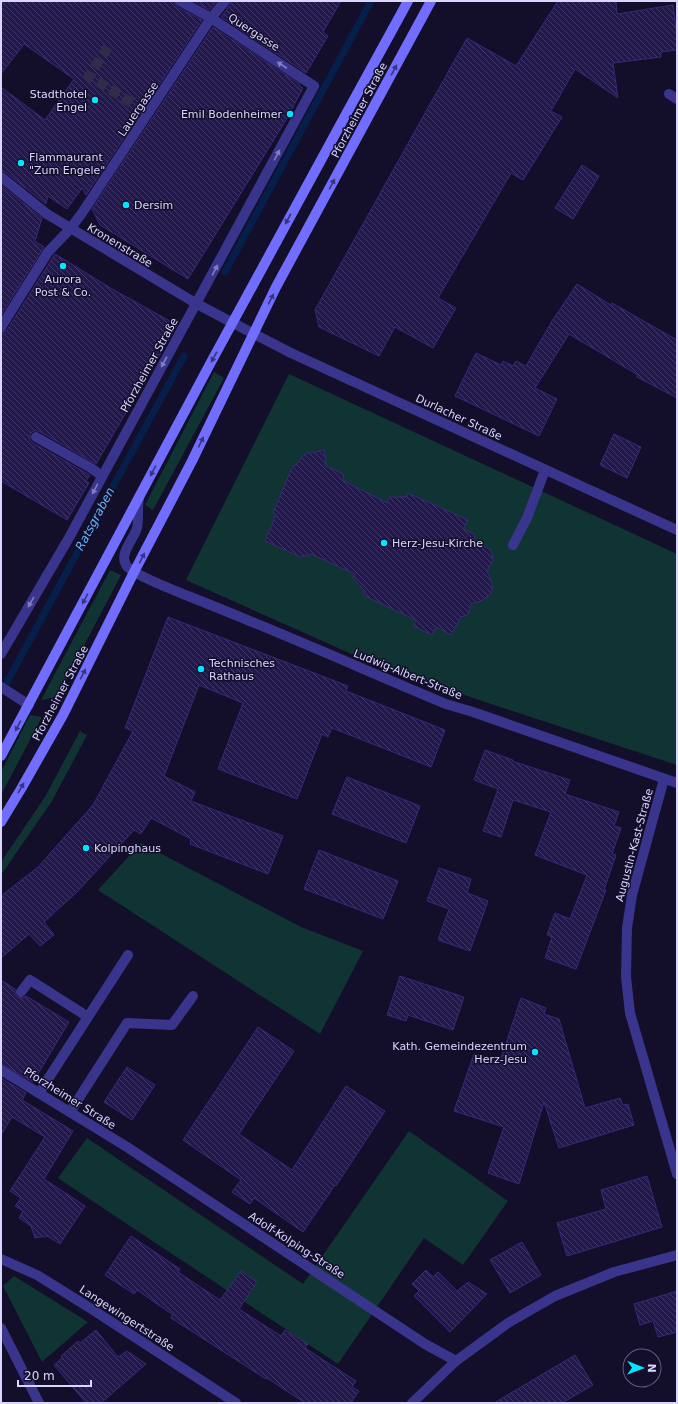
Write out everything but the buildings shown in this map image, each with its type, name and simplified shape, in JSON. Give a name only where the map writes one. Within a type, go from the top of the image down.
[{"type":"main road","name":"Pforzheimer Straße","points":[[1,756],[65,639],[90,581],[139,496],[408,1]]},
{"type":"main road","name":"Pforzheimer Straße","points":[[1,822],[21,790],[63,715],[134,572],[192,461],[276,288],[431,1]]},
{"type":"street","name":"Quergasse","points":[[180,1],[211,18],[314,86]]},
{"type":"street","name":"Lauergasse","points":[[1,327],[48,252],[70,229],[140,128],[211,18],[225,1]]},
{"type":"street","name":"Pforzheimer Straße","points":[[1,654],[70,536],[314,86]]},
{"type":"street","name":"Kronenstraße","points":[[1,177],[47,214],[70,229],[196,304],[233,323]]},
{"type":"street","name":"Durlacher Straße","points":[[233,323],[291,354],[677,530]]},
{"type":"street","points":[[36,437],[91,468],[102,476]]},
{"type":"street","points":[[513,545],[529,512],[545,470]]},
{"type":"street","name":"Pforzheimer Straße","points":[[134,572],[127,567],[124,561],[125,552],[137,529],[139,496]]},
{"type":"street","name":"Ludwig-Albert-Straße","points":[[134,572],[174,591],[220,608],[446,704],[677,783]]},
{"type":"street","points":[[1,687],[29,704]]},
{"type":"street","name":"Augustin-Kast-Straße","points":[[664,779],[632,895],[626,928],[626,977],[630,1013],[677,1174]]},
{"type":"street","points":[[39,1092],[128,955]]},
{"type":"street","points":[[21,992],[30,980],[88,1017]]},
{"type":"street","points":[[70,1112],[127,1024],[172,1025],[193,996]]},
{"type":"street","name":"Pforzheimer Straße","points":[[1,1070],[39,1092],[127,1148]]},
{"type":"street","name":"Adolf-Kolping-Straße","points":[[127,1148],[425,1344],[456,1361]]},
{"type":"street","points":[[412,1403],[456,1361],[508,1323],[555,1296],[614,1272],[677,1255]]},
{"type":"street","name":"Langewingertstraße","points":[[1,1259],[37,1275],[236,1403]]},
{"type":"street","points":[[1,1328],[39,1403]]},
{"type":"green space","points":[[214,372],[224,378],[153,510],[145,505]]},
{"type":"green space","points":[[289,374],[677,554],[677,765],[476,699],[365,660],[186,580]]},
{"type":"green space","points":[[110,570],[121,575],[58,695],[41,700]]},
{"type":"green space","points":[[30,715],[42,717],[1,795],[1,772]]},
{"type":"green space","points":[[80,731],[87,735],[52,801],[1,875],[1,862],[45,797]]},
{"type":"green space","points":[[141,843],[301,927],[363,951],[320,1034],[98,890]]},
{"type":"green space","points":[[409,1131],[508,1201],[463,1265],[424,1238],[338,1364],[58,1178],[87,1138],[303,1284]]},
{"type":"green space","points":[[14,1276],[88,1322],[42,1362],[3,1286]]},
{"type":"waterway","points":[[225,272],[371,1]]},
{"type":"waterway","name":"Ratsgraben","points":[[7,682],[184,356]]},
{"type":"tunnel","points":[[108,47],[89,76],[149,114]]},
{"type":"place","name":"Stadthotel Engel","points":[[95,100]]},
{"type":"place","name":"Emil Bodenheimer","points":[[290,114]]},
{"type":"place","name":"Flammaurant \"Zum Engele\"","points":[[21,163]]},
{"type":"place","name":"Dersim","points":[[126,205]]},
{"type":"place","name":"Aurora Post & Co.","points":[[63,266]]},
{"type":"place","name":"Herz-Jesu-Kirche","points":[[384,543]]},
{"type":"place","name":"Technisches Rathaus","points":[[201,669]]},
{"type":"place","name":"Kolpinghaus","points":[[86,848]]},
{"type":"place","name":"Kath. Gemeindezentrum Herz-Jesu","points":[[535,1052]]}]
